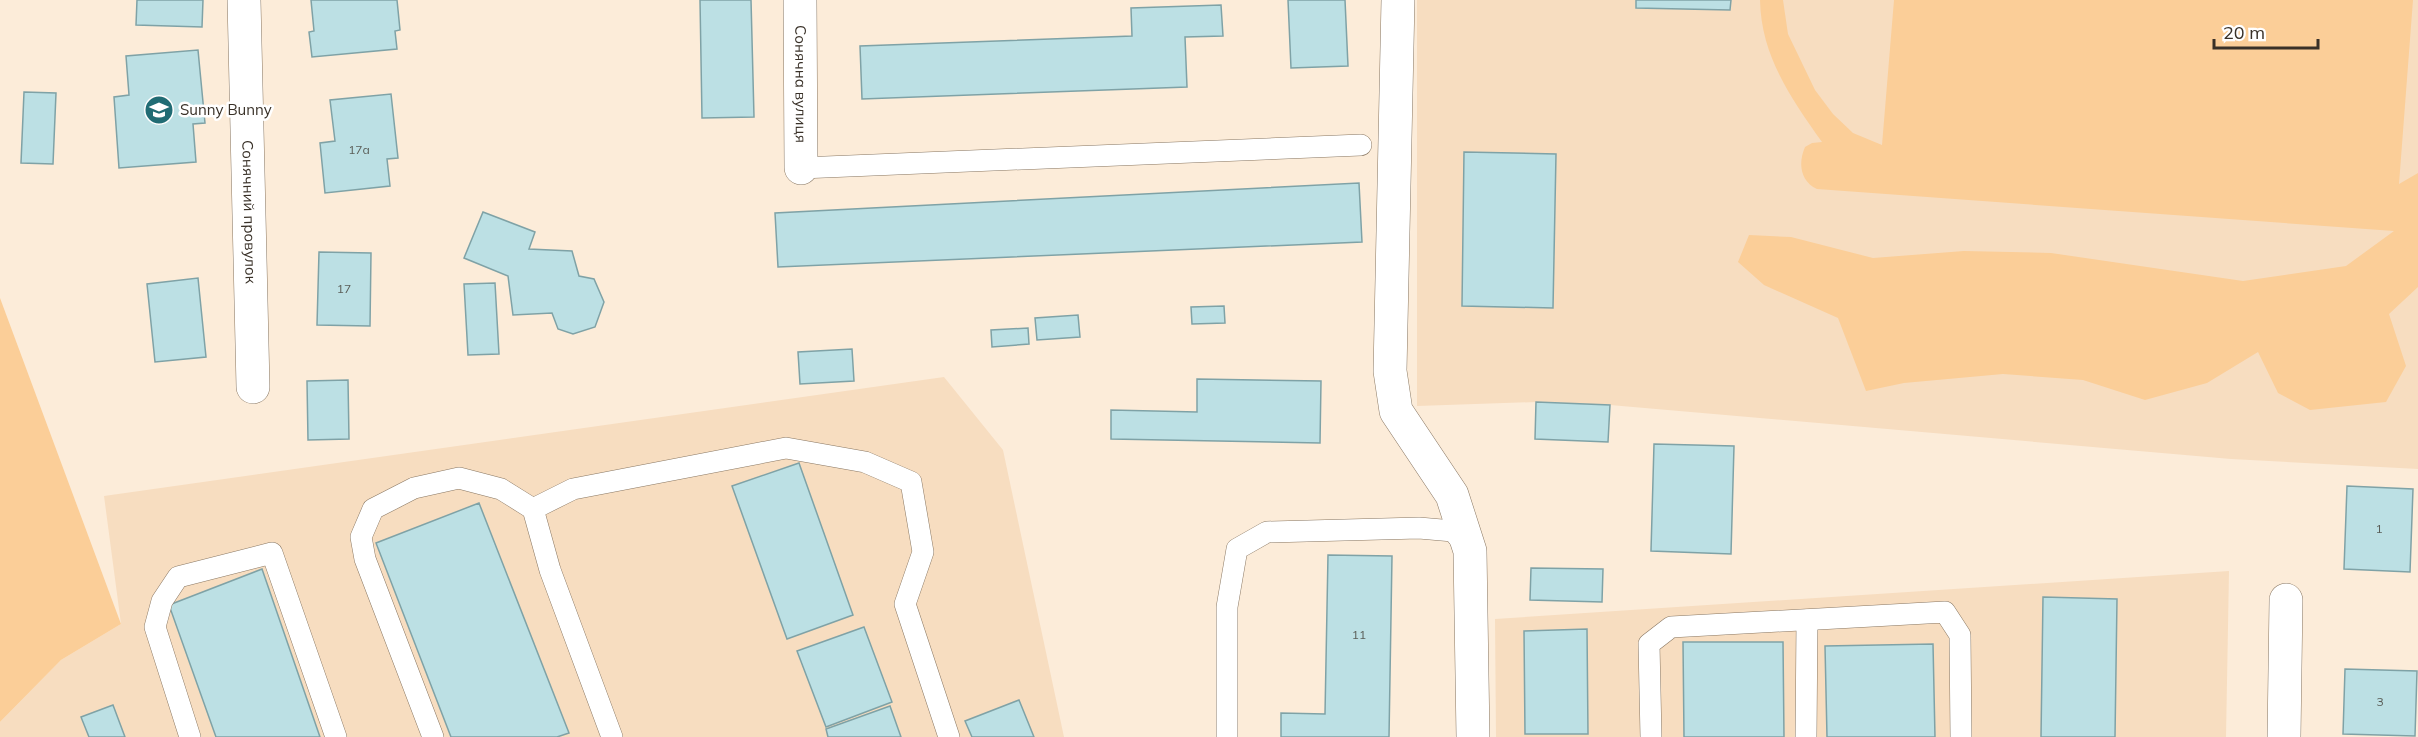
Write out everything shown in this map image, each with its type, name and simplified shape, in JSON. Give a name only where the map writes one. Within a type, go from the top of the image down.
[{"type":"street","name":"Сонячний провулок","points":[[244,0],[253,387]]},
{"type":"street","name":"Сонячна вулиця","points":[[800,0],[801,168]]},
{"type":"street","points":[[1398,0],[1390,371],[1396,411],[1452,495],[1470,551],[1473,737]]},
{"type":"street","points":[[2284,737],[2286,600]]},
{"type":"lane","points":[[801,168],[1361,145]]},
{"type":"lane","points":[[533,509],[573,489],[786,448],[865,462],[911,482],[923,552],[905,604],[949,737]]},
{"type":"lane","points":[[433,737],[365,559],[362,537],[373,509],[414,488],[459,478],[501,489],[533,509],[550,570],[612,737]]},
{"type":"lane","points":[[1227,737],[1227,607],[1237,549],[1267,532],[1419,528],[1453,531],[1470,551]]},
{"type":"lane","points":[[190,737],[155,627],[162,601],[178,577],[272,553],[336,737]]},
{"type":"lane","points":[[1651,737],[1649,644],[1671,627],[1945,612],[1960,635],[1961,737]]},
{"type":"lane","points":[[1806,737],[1807,620]]},
{"type":"shaded area","points":[[1417,0],[2418,0],[2418,469],[2231,459],[1610,405],[1536,402],[1417,406]]},
{"type":"shaded area","points":[[1760,0],[1783,0],[1788,34],[1815,90],[1833,114],[1853,133],[1882,145],[1894,0],[2413,0],[2399,184],[2418,173],[2418,287],[2389,314],[2406,366],[2386,402],[2310,410],[2278,393],[2258,352],[2207,383],[2145,400],[2083,380],[2003,374],[1904,383],[1866,391],[1838,318],[1764,285],[1738,262],[1749,235],[1791,237],[1873,258],[1964,251],[2051,253],[2243,281],[2346,266],[2394,231],[1817,189],[1807,181],[1801,165],[1805,147],[1812,143],[1822,142],[1799,109],[1772,58],[1766,40]]},
{"type":"shaded area","points":[[0,298],[121,624],[61,660],[0,722]]},
{"type":"shaded area","points":[[944,377],[1003,450],[1064,737],[0,737],[0,722],[61,660],[121,624],[104,496]]},
{"type":"shaded area","points":[[2229,571],[2226,737],[1496,737],[1495,619]]},
{"type":"building","points":[[137,0],[203,0],[202,27],[136,25]]},
{"type":"building","points":[[311,0],[397,0],[400,30],[395,31],[397,49],[312,57],[309,32],[314,31]]},
{"type":"building","points":[[700,0],[751,0],[754,117],[702,118]]},
{"type":"building","points":[[1288,0],[1345,0],[1348,66],[1291,68]]},
{"type":"building","points":[[1636,0],[1731,0],[1730,10],[1636,8]]},
{"type":"building","points":[[1221,5],[1223,36],[1185,37],[1187,87],[862,99],[860,46],[1132,36],[1131,8]]},
{"type":"building","name":"Sunny Bunny","points":[[198,50],[205,123],[193,124],[196,162],[119,168],[114,97],[129,95],[126,56]]},
{"type":"building","points":[[24,92],[56,93],[53,164],[21,163]]},
{"type":"building","points":[[391,94],[398,158],[387,159],[390,186],[325,193],[320,143],[335,141],[330,100]]},
{"type":"building","points":[[1464,152],[1556,154],[1553,308],[1462,306]]},
{"type":"building","points":[[1359,183],[1362,242],[778,267],[775,213]]},
{"type":"building","points":[[483,212],[535,232],[529,249],[572,251],[579,276],[594,279],[604,302],[595,327],[573,334],[558,329],[552,313],[513,315],[508,276],[464,258]]},
{"type":"building","points":[[319,252],[371,253],[370,326],[317,325]]},
{"type":"building","points":[[198,278],[206,357],[155,362],[147,284]]},
{"type":"building","points":[[495,283],[499,354],[468,355],[464,284]]},
{"type":"building","points":[[1224,306],[1225,323],[1192,324],[1191,307]]},
{"type":"building","points":[[1078,315],[1080,337],[1037,340],[1035,318]]},
{"type":"building","points":[[1028,328],[1029,344],[992,347],[991,330]]},
{"type":"building","points":[[852,349],[854,381],[800,384],[798,352]]},
{"type":"building","points":[[1197,379],[1321,381],[1320,443],[1111,439],[1111,410],[1197,412]]},
{"type":"building","points":[[348,380],[349,439],[308,440],[307,381]]},
{"type":"building","points":[[1536,402],[1610,405],[1608,442],[1535,439]]},
{"type":"building","points":[[1654,444],[1734,446],[1731,554],[1651,551]]},
{"type":"building","points":[[799,463],[853,615],[787,639],[732,486]]},
{"type":"building","points":[[2347,486],[2413,489],[2410,572],[2344,569]]},
{"type":"building","points":[[479,503],[569,733],[557,737],[451,737],[376,543]]},
{"type":"building","points":[[1328,555],[1392,556],[1389,737],[1281,737],[1281,713],[1325,714]]},
{"type":"building","points":[[1531,568],[1603,569],[1602,602],[1530,600]]},
{"type":"building","points":[[262,569],[320,737],[216,737],[169,605]]},
{"type":"building","points":[[2043,597],[2117,599],[2115,737],[2041,737]]},
{"type":"building","points":[[864,627],[892,702],[826,727],[797,651]]},
{"type":"building","points":[[1587,629],[1588,734],[1525,734],[1524,631]]},
{"type":"building","points":[[1683,642],[1783,642],[1784,737],[1684,737]]},
{"type":"building","points":[[1933,644],[1935,737],[1827,737],[1825,646]]},
{"type":"building","points":[[2345,669],[2417,671],[2415,736],[2343,734]]},
{"type":"building","points":[[1019,700],[1034,737],[972,737],[965,721]]},
{"type":"building","points":[[113,705],[125,737],[89,737],[81,717]]},
{"type":"building","points":[[890,706],[901,737],[828,737],[826,729]]},
{"type":"place","name":"Sunny Bunny","points":[[159,110]]}]
